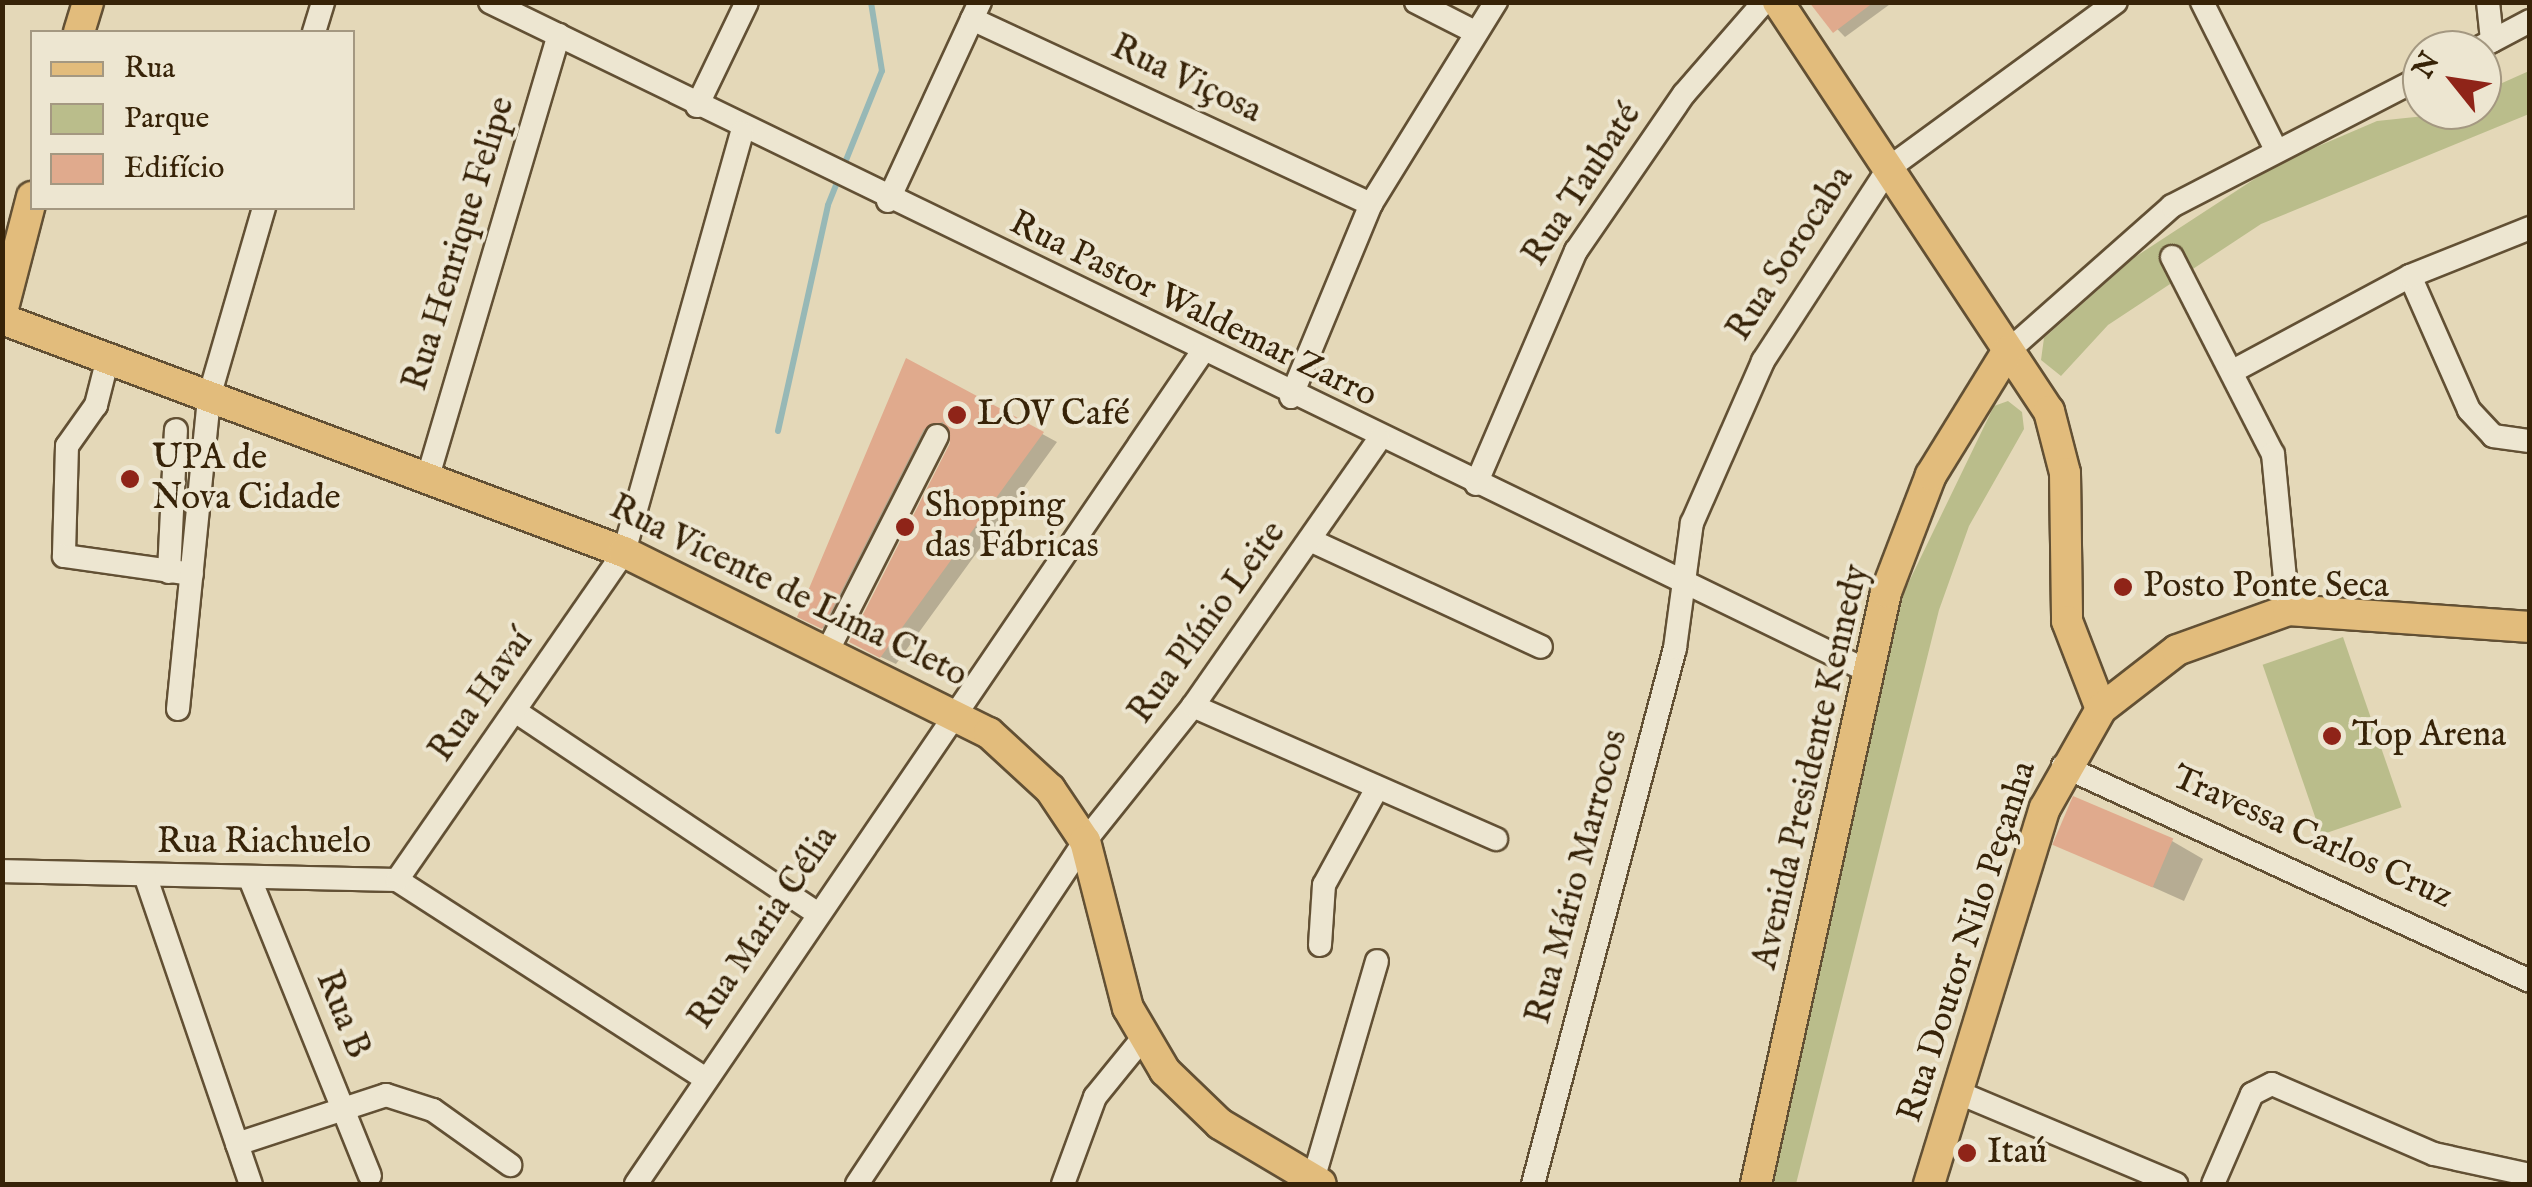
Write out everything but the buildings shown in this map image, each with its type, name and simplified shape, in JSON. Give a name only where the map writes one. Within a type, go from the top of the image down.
[{"type":"main road","points":[[79,30],[88,2]]},
{"type":"main road","points":[[1778,2],[1889,168],[2059,438],[2066,621],[2101,709]]},
{"type":"main road","points":[[2,316],[30,205]]},
{"type":"main road","name":"Rua Vicente de Lima Cleto","points":[[2,316],[209,397],[428,472],[624,552],[829,648],[951,711],[1023,760],[1085,841],[1110,953],[1143,1038],[1192,1103],[1317,1182]]},
{"type":"main road","name":"Avenida Presidente Kennedy","points":[[1756,1184],[1886,592],[1931,475],[2007,352]]},
{"type":"main road","name":"Rua Doutor Nilo Peçanha","points":[[1928,1184],[2063,766],[2101,709],[2177,650],[2288,610],[2530,627]]},
{"type":"street","points":[[315,30],[323,2]]},
{"type":"street","name":"Rua Pastor Waldemar Zarro","points":[[490,2],[524,10],[558,35],[742,132],[1682,587],[1870,672]]},
{"type":"street","points":[[697,106],[747,2]]},
{"type":"street","points":[[1416,2],[1473,31]]},
{"type":"street","points":[[1291,396],[1371,204],[1473,31],[1496,2]]},
{"type":"street","name":"Rua Taubaté","points":[[1476,484],[1576,251],[1684,94],[1764,2]]},
{"type":"street","name":"Rua Sorocaba","points":[[1682,587],[1692,523],[1763,360],[1889,168],[2116,2]]},
{"type":"street","points":[[2202,2],[2274,146]]},
{"type":"street","points":[[2485,30],[2488,2]]},
{"type":"street","points":[[888,201],[976,11]]},
{"type":"street","name":"Rua Viçosa","points":[[976,11],[1371,204]]},
{"type":"street","points":[[2502,36],[2530,21]]},
{"type":"street","name":"Rua Henrique Felipe","points":[[428,472],[558,35]]},
{"type":"street","name":"Avenida Presidente Kennedy","points":[[2007,352],[2134,233],[2274,146],[2402,86]]},
{"type":"street","name":"Rua Havaí","points":[[397,880],[624,552],[742,132]]},
{"type":"street","points":[[180,573],[209,397],[263,210]]},
{"type":"street","points":[[2232,370],[2410,276],[2530,228]]},
{"type":"street","points":[[2172,257],[2232,370],[2281,484],[2288,610]]},
{"type":"street","points":[[2410,276],[2469,410],[2493,436],[2530,442]]},
{"type":"street","name":"Rua Maria Célia","points":[[636,1184],[951,711],[1200,354]]},
{"type":"street","points":[[108,358],[96,404],[67,446],[64,556],[180,573]]},
{"type":"street","points":[[176,430],[178,709]]},
{"type":"street","points":[[829,648],[937,436]]},
{"type":"street","name":"Rua Plínio Leite","points":[[857,1184],[1085,841],[1193,706],[1312,541],[1378,439]]},
{"type":"street","points":[[1312,541],[1541,647]]},
{"type":"street","name":"Rua Mário Marrocos","points":[[1533,1184],[1675,648],[1682,587]]},
{"type":"street","points":[[1193,706],[1496,839]]},
{"type":"street","points":[[515,710],[816,913]]},
{"type":"street","name":"Travessa Carlos Cruz","points":[[2063,766],[2530,981]]},
{"type":"street","points":[[1320,946],[1324,885],[1376,788]]},
{"type":"street","name":"Rua Riachuelo","points":[[2,871],[146,878],[397,880],[706,1078]]},
{"type":"street","points":[[146,878],[251,1184]]},
{"type":"street","name":"Rua B","points":[[250,879],[370,1176]]},
{"type":"street","points":[[1317,1182],[1378,960]]},
{"type":"street","points":[[1062,1184],[1101,1086],[1143,1038]]},
{"type":"street","points":[[2213,1184],[2252,1094],[2272,1084],[2434,1154],[2530,1175]]},
{"type":"street","points":[[1957,1092],[2176,1184]]},
{"type":"street","points":[[237,1144],[386,1095],[412,1100],[510,1165]]},
{"type":"green space","points":[[2529,71],[2529,114],[2502,125],[2502,83]]},
{"type":"green space","points":[[2402,118],[2402,130],[2490,130],[2261,224],[2108,325],[2061,376],[2041,360],[2044,338],[2135,257],[2279,163],[2377,121]]},
{"type":"green space","points":[[2008,401],[2022,412],[2024,429],[1969,526],[1939,610],[1796,1184],[1764,1184],[1904,592],[1994,406]]},
{"type":"green space","name":"Top Arena","points":[[2343,637],[2402,807],[2321,835],[2263,665]]},
{"type":"waterway","points":[[778,431],[828,205],[882,71],[871,2]]},
{"type":"place","name":"LOV Café","points":[[957,415]]},
{"type":"place","name":"UPA de Nova Cidade","points":[[130,479]]},
{"type":"place","name":"Shopping das Fábricas","points":[[905,527]]},
{"type":"place","name":"Posto Ponte Seca","points":[[2123,587]]},
{"type":"place","name":"Top Arena","points":[[2332,736]]},
{"type":"place","name":"Itaú","points":[[1967,1153]]}]
